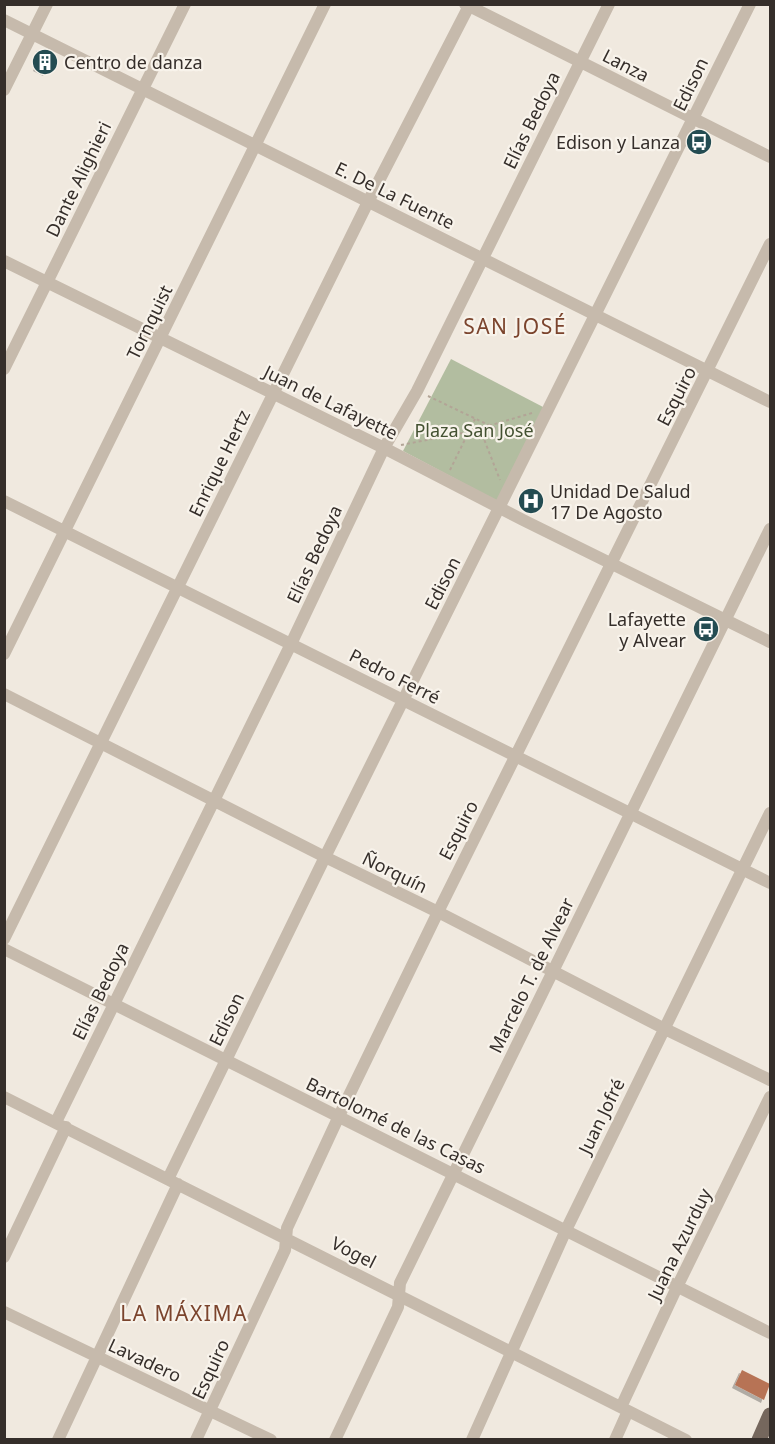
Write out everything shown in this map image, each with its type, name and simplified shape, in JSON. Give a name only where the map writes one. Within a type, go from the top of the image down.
[{"type":"main road","points":[[759,1440],[771,1415]]},
{"type":"street","points":[[4,90],[47,4]]},
{"type":"street","name":"Dante Alighieri","points":[[4,369],[185,4]]},
{"type":"street","name":"Tornquist","points":[[4,654],[325,4]]},
{"type":"street","name":"Elías Bedoya","points":[[4,1257],[114,1005],[291,644],[384,448],[417,391],[609,4]]},
{"type":"street","name":"Edison","points":[[58,1440],[97,1357],[225,1061],[750,4]]},
{"type":"street","name":"Lanza","points":[[468,5],[771,157]]},
{"type":"street","name":"Enrique Hertz","points":[[4,939],[368,202],[468,5]]},
{"type":"street","name":"E. De La Fuente","points":[[4,20],[771,402]]},
{"type":"street","name":"Esquiro","points":[[196,1440],[285,1250],[288,1228],[339,1116],[438,912],[771,244]]},
{"type":"street","name":"Juan de Lafayette","points":[[4,261],[446,479],[503,502],[612,564],[771,642]]},
{"type":"street","name":"Pedro Ferré","points":[[4,501],[771,883]]},
{"type":"street","name":"Marcelo T. de Alvear","points":[[335,1440],[398,1307],[400,1283],[771,529]]},
{"type":"street","name":"Ñorquín","points":[[4,694],[663,1028],[771,1080]]},
{"type":"street","name":"Juan Jofré","points":[[472,1440],[566,1230],[663,1028],[771,813]]},
{"type":"street","name":"Bartolomé de las Casas","points":[[4,949],[771,1333]]},
{"type":"street","name":"Vogel","points":[[4,1097],[686,1440]]},
{"type":"street","name":"Juana Azurduy","points":[[615,1440],[625,1409],[678,1285],[771,1097]]},
{"type":"street","name":"Lavadero","points":[[4,1312],[271,1440]]},
{"type":"path","points":[[417,391],[530,446]]},
{"type":"path","points":[[384,448],[468,432],[549,408]]},
{"type":"path","points":[[446,479],[475,419]]},
{"type":"path","points":[[480,428],[503,502]]},
{"type":"green space","name":"Plaza San José","points":[[451,359],[545,408],[497,501],[403,451]]},
{"type":"building","name":"Centro de danza","points":[[44,51],[55,57],[46,73],[36,68]]},
{"type":"building","points":[[742,1370],[770,1384],[764,1400],[735,1385]]},
{"type":"place","name":"Centro de danza","points":[[45,62]]},
{"type":"place","name":"Edison y Lanza","points":[[699,142]]},
{"type":"place","name":"Unidad De Salud 17 De Agosto","points":[[531,501]]},
{"type":"place","name":"Lafayette y Alvear","points":[[706,629]]},
{"type":"district","name":"SAN JOSÉ","points":[[515,326]]},
{"type":"district","name":"LA MÁXIMA","points":[[184,1313]]}]
